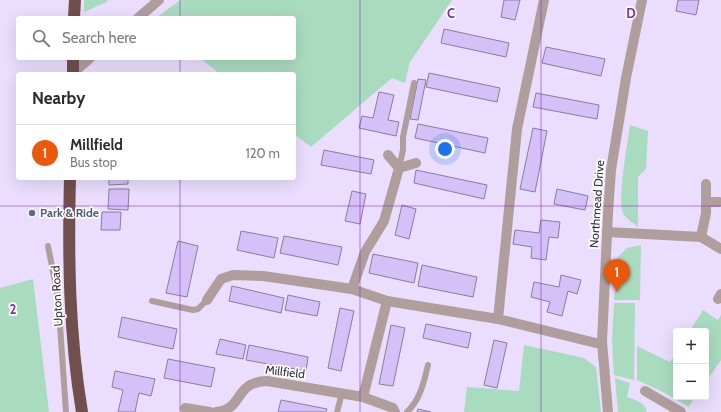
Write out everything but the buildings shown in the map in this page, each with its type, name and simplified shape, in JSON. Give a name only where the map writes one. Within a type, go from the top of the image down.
[{"type":"highway","points":[[74,16],[75,0]]},
{"type":"highway","points":[[73,60],[73,72]]},
{"type":"highway","name":"Upton Road","points":[[70,180],[68,250],[73,329],[82,412]]},
{"type":"street","points":[[140,16],[159,0]]},
{"type":"street","points":[[498,319],[517,129],[544,0]]},
{"type":"street","name":"Northmead Drive","points":[[608,412],[602,342],[607,232],[612,170],[626,78],[642,0]]},
{"type":"street","points":[[74,72],[88,60]]},
{"type":"street","points":[[388,155],[399,168]]},
{"type":"street","points":[[399,168],[416,163]]},
{"type":"street","points":[[352,289],[365,252],[384,221],[399,168]]},
{"type":"street","points":[[701,238],[706,202],[706,184]]},
{"type":"street","points":[[706,202],[719,202]]},
{"type":"street","points":[[607,232],[701,238],[721,249]]},
{"type":"street","points":[[207,300],[221,279],[233,274],[285,278],[352,289],[387,301],[498,319],[596,342],[602,342]]},
{"type":"street","points":[[363,397],[387,301]]},
{"type":"street","name":"Millfield","points":[[216,412],[231,407],[247,386],[256,381],[268,381],[363,397],[393,408],[395,412]]},
{"type":"street","points":[[645,391],[681,412]]},
{"type":"street","points":[[182,410],[210,412]]},
{"type":"lane","points":[[399,168],[403,150],[403,137],[414,84]]},
{"type":"lane","points":[[48,246],[58,297],[66,412]]},
{"type":"lane","points":[[152,301],[193,310],[198,309],[207,300]]},
{"type":"lane","points":[[407,412],[417,399],[423,387],[428,365]]},
{"type":"lane","points":[[337,412],[342,393]]},
{"type":"green space","points":[[84,0],[107,0],[107,2],[84,12]]},
{"type":"green space","points":[[180,0],[452,0],[410,62],[405,83],[392,78],[311,147],[296,136],[296,72],[218,72],[202,60],[296,60],[296,16],[159,16]]},
{"type":"green space","points":[[630,125],[648,131],[646,169],[638,177],[638,227],[624,215],[621,198]]},
{"type":"green space","points":[[641,245],[640,300],[614,300],[617,258],[627,248]]},
{"type":"green space","points":[[33,279],[49,412],[0,412],[0,288]]},
{"type":"green space","points":[[614,303],[635,303],[634,380],[614,375],[612,339]]},
{"type":"green space","points":[[703,310],[718,320],[721,315],[721,360],[709,378],[709,328],[692,328]]},
{"type":"green space","points":[[524,345],[584,358],[596,367],[601,412],[464,412],[467,387],[519,391]]},
{"type":"green space","points":[[637,346],[670,362],[673,358],[673,398],[637,380]]},
{"type":"green space","points":[[615,378],[630,383],[627,397],[642,403],[647,412],[618,412]]},
{"type":"green space","points":[[677,400],[693,400],[689,407]]},
{"type":"place","name":"Park & Ride","points":[[32,213]]},
{"type":"place","name":"Millfield","points":[[617,292]]}]
